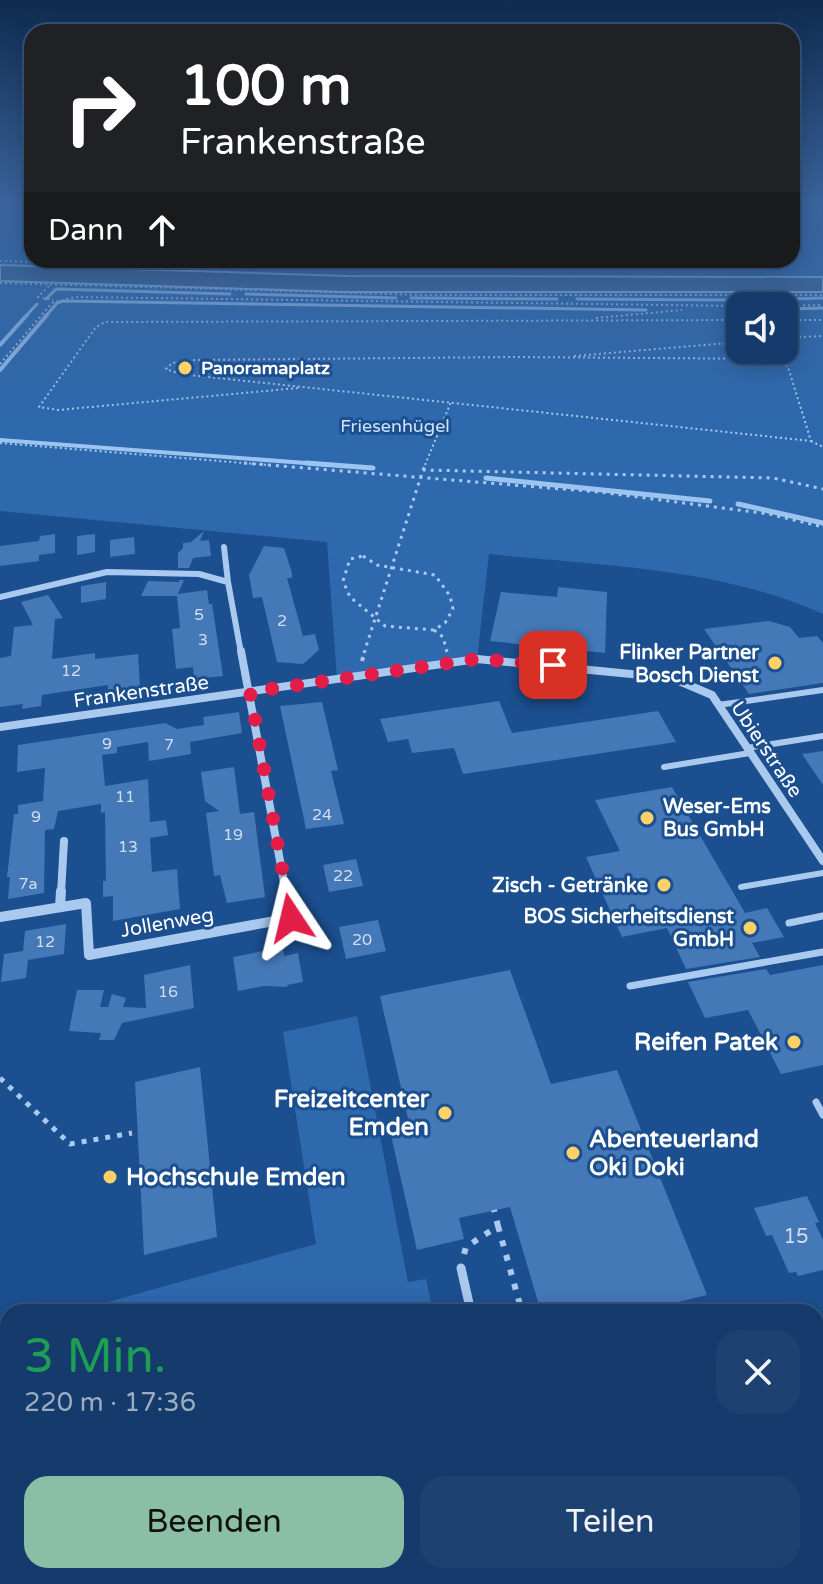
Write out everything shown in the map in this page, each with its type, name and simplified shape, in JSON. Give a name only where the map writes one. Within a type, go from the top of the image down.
[{"type":"street","points":[[224,547],[250,692]]},
{"type":"street","points":[[0,597],[107,572],[199,574],[228,582]]},
{"type":"street","name":"Frankenstraße","points":[[0,727],[477,659]]},
{"type":"street","name":"Ubierstraße","points":[[477,659],[672,678],[706,691],[823,861]]},
{"type":"street","name":"Jollenweg","points":[[0,917],[86,903],[89,955],[291,918],[250,692]]},
{"type":"street","points":[[60,907],[64,841]]},
{"type":"lane","points":[[718,705],[823,690]]},
{"type":"lane","points":[[664,767],[823,736]]},
{"type":"lane","points":[[741,887],[823,873]]},
{"type":"lane","points":[[789,923],[823,916]]},
{"type":"lane","points":[[630,986],[823,952]]},
{"type":"lane","points":[[816,1102],[823,1115]]},
{"type":"lane","points":[[461,1268],[469,1304]]},
{"type":"path","points":[[0,283],[424,295],[823,295]]},
{"type":"path","points":[[51,285],[38,297],[56,301],[75,297],[726,306]]},
{"type":"path","points":[[0,364],[56,301]]},
{"type":"path","points":[[798,305],[823,305]]},
{"type":"path","points":[[571,321],[709,307]]},
{"type":"path","points":[[309,387],[58,410],[39,407],[96,327],[103,323],[726,320]]},
{"type":"path","points":[[798,320],[823,320]]},
{"type":"path","points":[[798,337],[823,336]]},
{"type":"path","points":[[551,358],[726,343]]},
{"type":"path","points":[[811,441],[788,367],[780,359],[195,360],[172,363],[166,369],[180,374],[811,441],[823,447]]},
{"type":"path","points":[[361,676],[361,666],[423,470],[451,402]]},
{"type":"path","points":[[0,443],[679,501],[769,514],[823,527]]},
{"type":"path","points":[[423,470],[773,478],[823,489]]},
{"type":"path","points":[[359,555],[377,565],[392,568],[424,572],[441,582],[450,596],[453,609],[445,623],[434,630],[385,626],[344,588],[344,571],[350,559],[359,555]]},
{"type":"path","points":[[434,630],[443,637],[450,663]]},
{"type":"path","points":[[0,1078],[70,1144],[132,1133]]},
{"type":"path","points":[[494,1210],[517,1304]]},
{"type":"path","points":[[461,1268],[466,1247],[498,1226]]},
{"type":"green space","points":[[281,274],[823,274],[823,277]]},
{"type":"green space","name":"Friesenhügel","points":[[0,281],[344,292],[726,292],[726,364],[798,364],[798,292],[823,292],[823,614],[743,586],[701,578],[489,554],[477,659],[337,679],[327,542],[0,511]]},
{"type":"green space","points":[[357,1016],[408,1282],[426,1279],[431,1304],[101,1304],[316,1244],[283,1032]]},
{"type":"shaded area","points":[[0,274],[823,277],[823,292],[344,292],[0,281]]},
{"type":"building","points":[[204,531],[200,541],[209,540],[211,556],[193,558],[189,568],[178,568],[178,553],[183,543],[191,542]]},
{"type":"building","points":[[55,534],[55,553],[39,555],[39,561],[0,566],[0,546],[39,541],[40,536]]},
{"type":"building","points":[[95,534],[95,552],[77,555],[77,536]]},
{"type":"building","points":[[134,537],[135,554],[110,557],[110,540]]},
{"type":"building","points":[[264,546],[284,548],[292,573],[292,578],[287,578],[303,636],[315,634],[319,650],[303,664],[277,662],[262,597],[253,598],[249,575]]},
{"type":"building","points":[[184,580],[178,594],[207,590],[223,676],[194,679],[193,667],[176,669],[172,629],[180,628],[177,596],[141,596],[148,581]]},
{"type":"building","points":[[106,582],[106,599],[81,603],[81,586]]},
{"type":"building","points":[[558,587],[607,592],[605,653],[490,641],[501,592],[557,597]]},
{"type":"building","points":[[48,595],[63,618],[55,619],[52,659],[95,653],[95,659],[138,654],[140,687],[108,692],[108,685],[42,695],[41,706],[22,709],[23,704],[0,707],[0,658],[11,656],[14,627],[33,625],[21,602]]},
{"type":"building","name":"Flinker Partner Bosch Dienst","points":[[769,621],[790,627],[799,638],[817,636],[823,643],[823,683],[749,694],[704,629]]},
{"type":"building","points":[[499,701],[512,733],[658,711],[676,742],[463,774],[454,748],[412,753],[408,739],[388,742],[380,719]]},
{"type":"building","points":[[322,702],[338,770],[331,771],[344,824],[306,829],[280,706]]},
{"type":"building","points":[[239,712],[242,733],[190,742],[191,754],[149,761],[148,742],[117,747],[117,753],[102,755],[105,786],[148,779],[150,822],[166,820],[168,835],[150,838],[152,872],[177,869],[180,909],[113,921],[113,896],[103,897],[103,881],[106,881],[105,812],[101,813],[101,804],[58,811],[54,829],[45,830],[44,893],[8,899],[10,877],[7,877],[14,814],[18,814],[18,805],[43,801],[45,768],[17,772],[18,745],[165,723],[177,729],[204,725],[203,717]]},
{"type":"building","points":[[823,751],[823,785],[802,754]]},
{"type":"building","points":[[234,767],[240,814],[254,812],[265,897],[227,903],[220,875],[214,876],[206,813],[219,811],[205,801],[201,772]]},
{"type":"building","points":[[672,787],[745,913],[767,908],[784,937],[752,943],[760,957],[686,969],[667,928],[622,937],[586,857],[620,851],[595,800]]},
{"type":"building","points":[[356,859],[363,886],[329,892],[323,865]]},
{"type":"building","points":[[378,920],[386,951],[346,959],[339,927]]},
{"type":"building","points":[[66,924],[64,954],[28,960],[26,978],[1,982],[4,954],[23,951],[25,931]]},
{"type":"building","points":[[283,947],[284,956],[298,953],[303,982],[288,987],[264,986],[238,991],[233,957]]},
{"type":"building","points":[[190,965],[194,1008],[122,1023],[114,1040],[99,1040],[101,1033],[69,1031],[77,990],[104,990],[100,1007],[108,1007],[112,994],[126,998],[123,1007],[146,1008],[144,975]]},
{"type":"building","points":[[823,965],[823,1065],[781,1074],[748,1010],[705,1018],[688,982],[766,969],[770,975]]},
{"type":"building","points":[[510,970],[551,1084],[617,1070],[707,1295],[670,1304],[539,1304],[510,1207],[459,1218],[464,1239],[417,1250],[390,1131],[410,1127],[380,996]]},
{"type":"building","points":[[200,1067],[217,1237],[144,1255],[135,1082]]},
{"type":"building","points":[[807,1196],[823,1240],[823,1270],[798,1276],[796,1272],[789,1273],[772,1235],[766,1236],[754,1208]]},
{"type":"waterway","points":[[46,299],[56,289],[230,294]]},
{"type":"waterway","points":[[246,294],[396,298]]},
{"type":"waterway","points":[[411,298],[557,299]]},
{"type":"waterway","points":[[798,299],[823,298]]},
{"type":"waterway","points":[[577,299],[726,300]]},
{"type":"waterway","points":[[45,317],[57,303],[63,301],[646,310]]},
{"type":"waterway","points":[[25,317],[37,304]]},
{"type":"waterway","points":[[798,309],[823,308]]},
{"type":"waterway","points":[[0,345],[27,315]]},
{"type":"waterway","points":[[0,370],[47,315]]},
{"type":"waterway","points":[[0,440],[332,465]]},
{"type":"waterway","points":[[306,463],[373,468]]},
{"type":"waterway","points":[[486,478],[710,501]]},
{"type":"waterway","points":[[738,504],[823,523]]},
{"type":"place","name":"Panoramaplatz","points":[[185,368]]},
{"type":"place","name":"Flinker Partner Bosch Dienst","points":[[775,663]]},
{"type":"place","name":"Weser-Ems Bus GmbH","points":[[647,818]]},
{"type":"place","name":"Zisch - Getränke","points":[[664,885]]},
{"type":"place","name":"BOS Sicherheitsdienst GmbH","points":[[750,928]]},
{"type":"place","name":"Reifen Patek","points":[[794,1042]]},
{"type":"place","name":"Freizeitcenter Emden","points":[[445,1113]]},
{"type":"place","name":"Abenteuerland Oki Doki","points":[[573,1153]]},
{"type":"place","name":"Hochschule Emden","points":[[110,1177]]},
{"type":"route","points":[[291,918],[250,692],[477,659],[553,665]]}]
